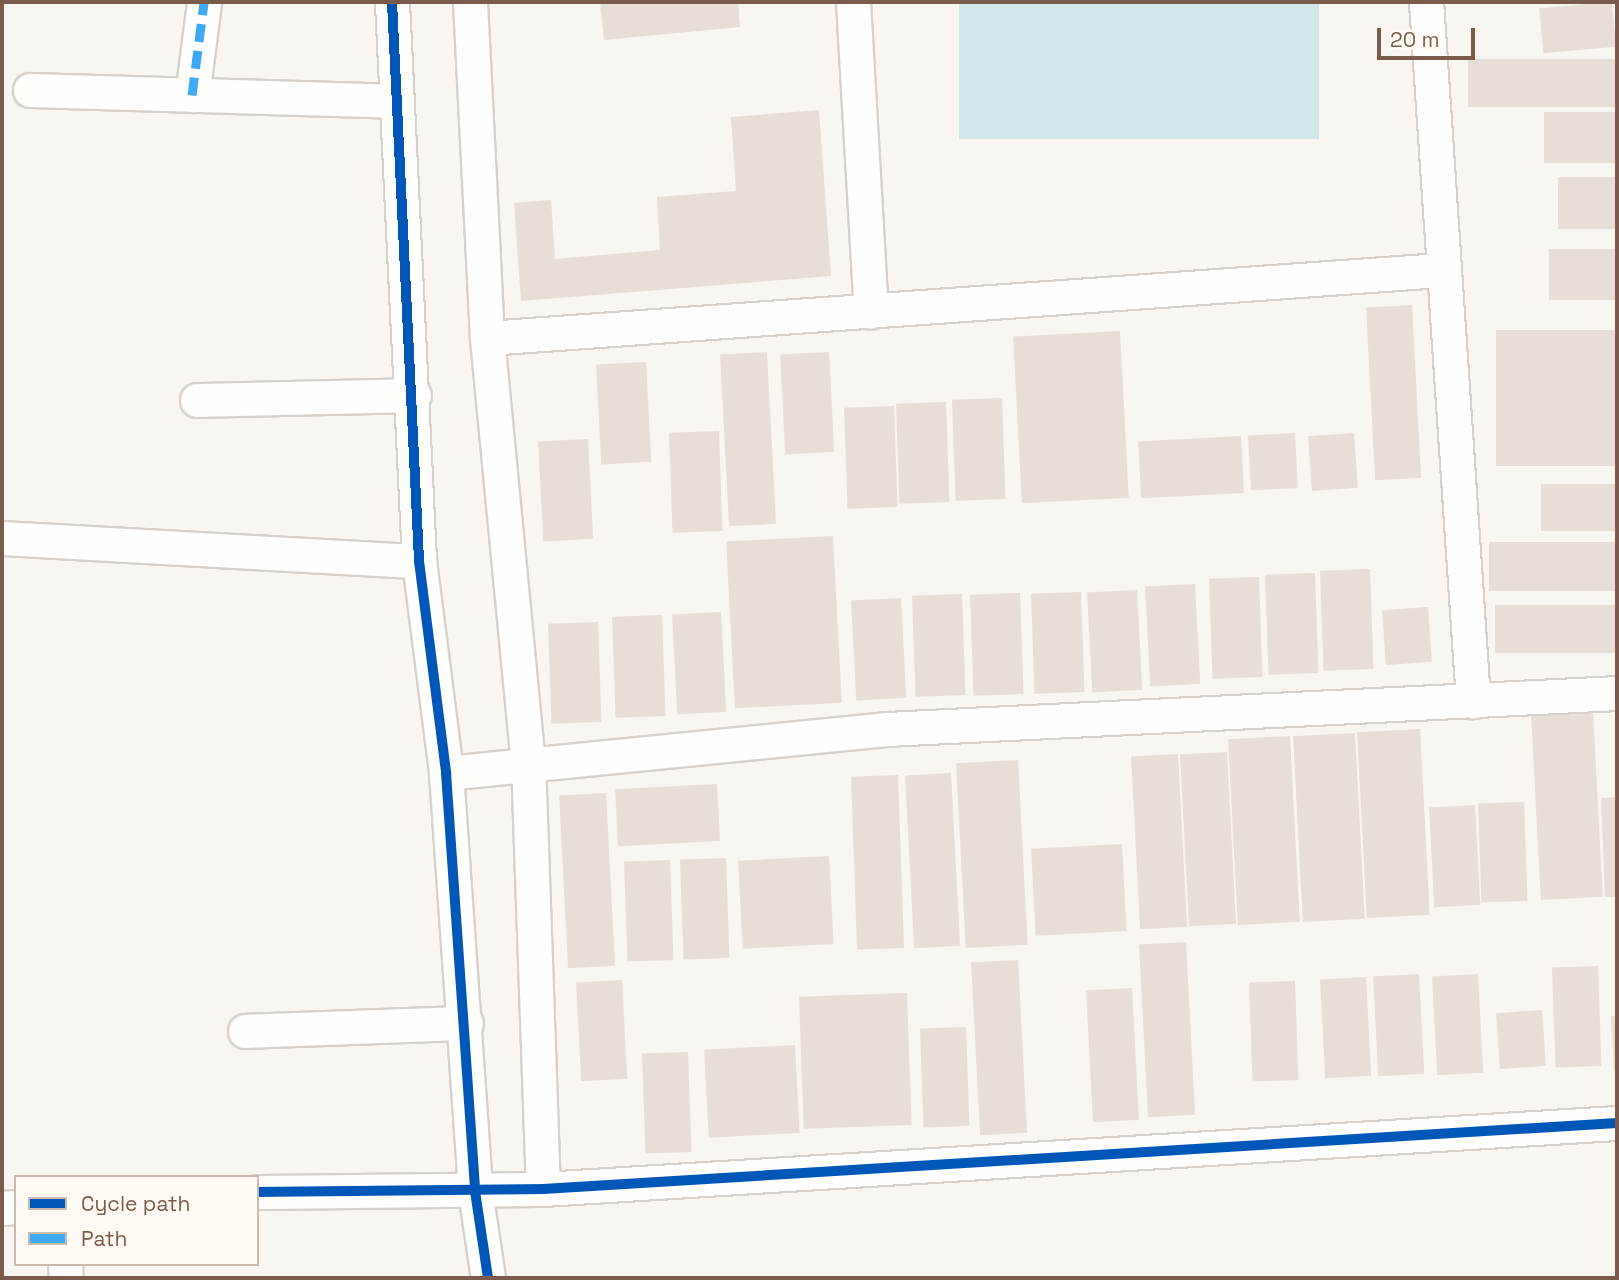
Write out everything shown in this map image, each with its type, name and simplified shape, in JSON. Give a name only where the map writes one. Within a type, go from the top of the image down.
[{"type":"street","points":[[192,95],[204,2]]},
{"type":"street","points":[[392,2],[394,101],[414,395],[419,561],[446,773],[466,1023],[475,1191],[488,1278]]},
{"type":"street","points":[[470,2],[486,338],[528,761],[543,1189]]},
{"type":"street","points":[[853,2],[871,310]]},
{"type":"street","points":[[1426,2],[1441,271],[1473,702]]},
{"type":"street","points":[[30,89],[394,101]]},
{"type":"street","points":[[486,338],[1441,271]]},
{"type":"street","points":[[197,400],[414,395]]},
{"type":"street","points":[[2,538],[419,561]]},
{"type":"street","points":[[446,773],[528,761],[1203,709],[1473,702],[1617,693]]},
{"type":"street","points":[[245,1031],[466,1023]]},
{"type":"street","points":[[259,1192],[543,1189],[1617,1123]]},
{"type":"water","points":[[959,2],[1319,2],[1319,139],[959,139]]},
{"type":"building","points":[[600,2],[738,2],[740,27],[604,40]]},
{"type":"building","points":[[1612,2],[1616,47],[1543,53],[1539,8]]},
{"type":"building","points":[[1468,59],[1617,59],[1617,107],[1468,107]]},
{"type":"building","points":[[819,110],[831,276],[521,301],[514,203],[551,200],[555,259],[660,250],[657,197],[736,191],[731,117]]},
{"type":"building","points":[[1544,112],[1617,112],[1617,163],[1544,163]]},
{"type":"building","points":[[1558,177],[1617,177],[1617,229],[1558,229]]},
{"type":"building","points":[[1549,249],[1617,249],[1617,300],[1549,300]]},
{"type":"building","points":[[1412,305],[1421,478],[1375,480],[1366,307]]},
{"type":"building","points":[[1496,330],[1617,330],[1617,466],[1496,466]]},
{"type":"building","points":[[1120,331],[1129,498],[1022,503],[1013,337]]},
{"type":"building","points":[[767,352],[776,524],[729,526],[720,354]]},
{"type":"building","points":[[829,352],[834,452],[785,454],[780,355]]},
{"type":"building","points":[[646,362],[651,462],[601,464],[596,365]]},
{"type":"building","points":[[1002,398],[1006,499],[956,501],[952,400]]},
{"type":"building","points":[[946,402],[949,502],[900,504],[896,404]]},
{"type":"building","points":[[894,406],[898,507],[848,509],[844,408]]},
{"type":"building","points":[[719,431],[722,531],[673,533],[669,433]]},
{"type":"building","points":[[1295,433],[1298,488],[1251,490],[1248,435]]},
{"type":"building","points":[[1354,433],[1358,488],[1312,491],[1308,436]]},
{"type":"building","points":[[1241,436],[1244,493],[1141,498],[1138,441]]},
{"type":"building","points":[[588,439],[593,539],[543,541],[538,442]]},
{"type":"building","points":[[1541,484],[1617,484],[1617,531],[1541,531]]},
{"type":"building","points":[[833,536],[842,703],[735,708],[726,542]]},
{"type":"building","points":[[1489,542],[1617,542],[1617,591],[1489,591]]},
{"type":"building","points":[[1370,569],[1373,669],[1324,671],[1320,571]]},
{"type":"building","points":[[1315,573],[1318,673],[1269,675],[1265,575]]},
{"type":"building","points":[[1259,577],[1262,677],[1213,679],[1209,579]]},
{"type":"building","points":[[1195,584],[1200,684],[1150,686],[1145,587]]},
{"type":"building","points":[[1137,590],[1142,690],[1092,692],[1087,593]]},
{"type":"building","points":[[1081,592],[1084,692],[1035,694],[1031,594]]},
{"type":"building","points":[[1020,593],[1024,694],[974,696],[970,595]]},
{"type":"building","points":[[962,594],[966,695],[916,697],[912,596]]},
{"type":"building","points":[[901,598],[906,698],[856,700],[851,601]]},
{"type":"building","points":[[1495,605],[1617,605],[1617,653],[1495,653]]},
{"type":"building","points":[[1428,607],[1432,662],[1386,665],[1382,610]]},
{"type":"building","points":[[721,612],[726,712],[677,714],[672,615]]},
{"type":"building","points":[[662,615],[666,716],[616,718],[612,617]]},
{"type":"building","points":[[598,622],[601,722],[552,724],[548,624]]},
{"type":"building","points":[[1593,711],[1603,897],[1541,900],[1531,714]]},
{"type":"building","points":[[1420,729],[1430,915],[1367,918],[1357,732]]},
{"type":"building","points":[[1355,733],[1365,919],[1303,922],[1293,736]]},
{"type":"building","points":[[1290,736],[1300,922],[1238,925],[1228,739]]},
{"type":"building","points":[[1227,752],[1236,924],[1189,926],[1180,754]]},
{"type":"building","points":[[1178,754],[1187,927],[1140,929],[1131,756]]},
{"type":"building","points":[[1018,760],[1028,945],[966,948],[956,763]]},
{"type":"building","points":[[951,773],[960,946],[914,948],[905,775]]},
{"type":"building","points":[[898,775],[904,948],[857,950],[851,777]]},
{"type":"building","points":[[717,784],[720,841],[618,846],[615,789]]},
{"type":"building","points":[[606,793],[615,966],[568,968],[559,795]]},
{"type":"building","points":[[1617,797],[1617,897],[1605,897],[1601,798]]},
{"type":"building","points":[[1524,802],[1527,901],[1481,903],[1478,804]]},
{"type":"building","points":[[1475,805],[1480,905],[1434,907],[1429,807]]},
{"type":"building","points":[[1122,844],[1127,931],[1036,936],[1031,849]]},
{"type":"building","points":[[829,856],[834,944],[743,949],[738,861]]},
{"type":"building","points":[[726,858],[729,958],[684,960],[680,860]]},
{"type":"building","points":[[670,860],[673,960],[628,962],[624,862]]},
{"type":"building","points":[[1186,942],[1195,1115],[1148,1117],[1139,944]]},
{"type":"building","points":[[1018,960],[1027,1133],[980,1135],[971,962]]},
{"type":"building","points":[[1598,966],[1601,1066],[1556,1068],[1552,968]]},
{"type":"building","points":[[1419,974],[1424,1074],[1378,1076],[1373,976]]},
{"type":"building","points":[[1478,974],[1483,1073],[1437,1075],[1432,976]]},
{"type":"building","points":[[1366,977],[1371,1076],[1325,1078],[1320,979]]},
{"type":"building","points":[[622,980],[627,1079],[581,1081],[576,982]]},
{"type":"building","points":[[1295,981],[1298,1080],[1252,1082],[1249,983]]},
{"type":"building","points":[[1132,988],[1139,1120],[1093,1122],[1086,990]]},
{"type":"building","points":[[907,993],[912,1125],[804,1129],[799,997]]},
{"type":"building","points":[[1542,1010],[1546,1066],[1500,1069],[1496,1013]]},
{"type":"building","points":[[1611,1016],[1617,1016],[1617,1071],[1614,1071]]},
{"type":"building","points":[[966,1027],[969,1126],[923,1128],[920,1029]]},
{"type":"building","points":[[795,1045],[800,1133],[709,1138],[704,1050]]},
{"type":"building","points":[[688,1052],[691,1152],[646,1154],[642,1054]]},
{"type":"marked path","points":[[192,95],[204,2]]},
{"type":"cycle path","points":[[392,2],[419,561],[446,773],[475,1191],[488,1278]]},
{"type":"cycle path","points":[[259,1192],[543,1189],[1617,1123]]}]
